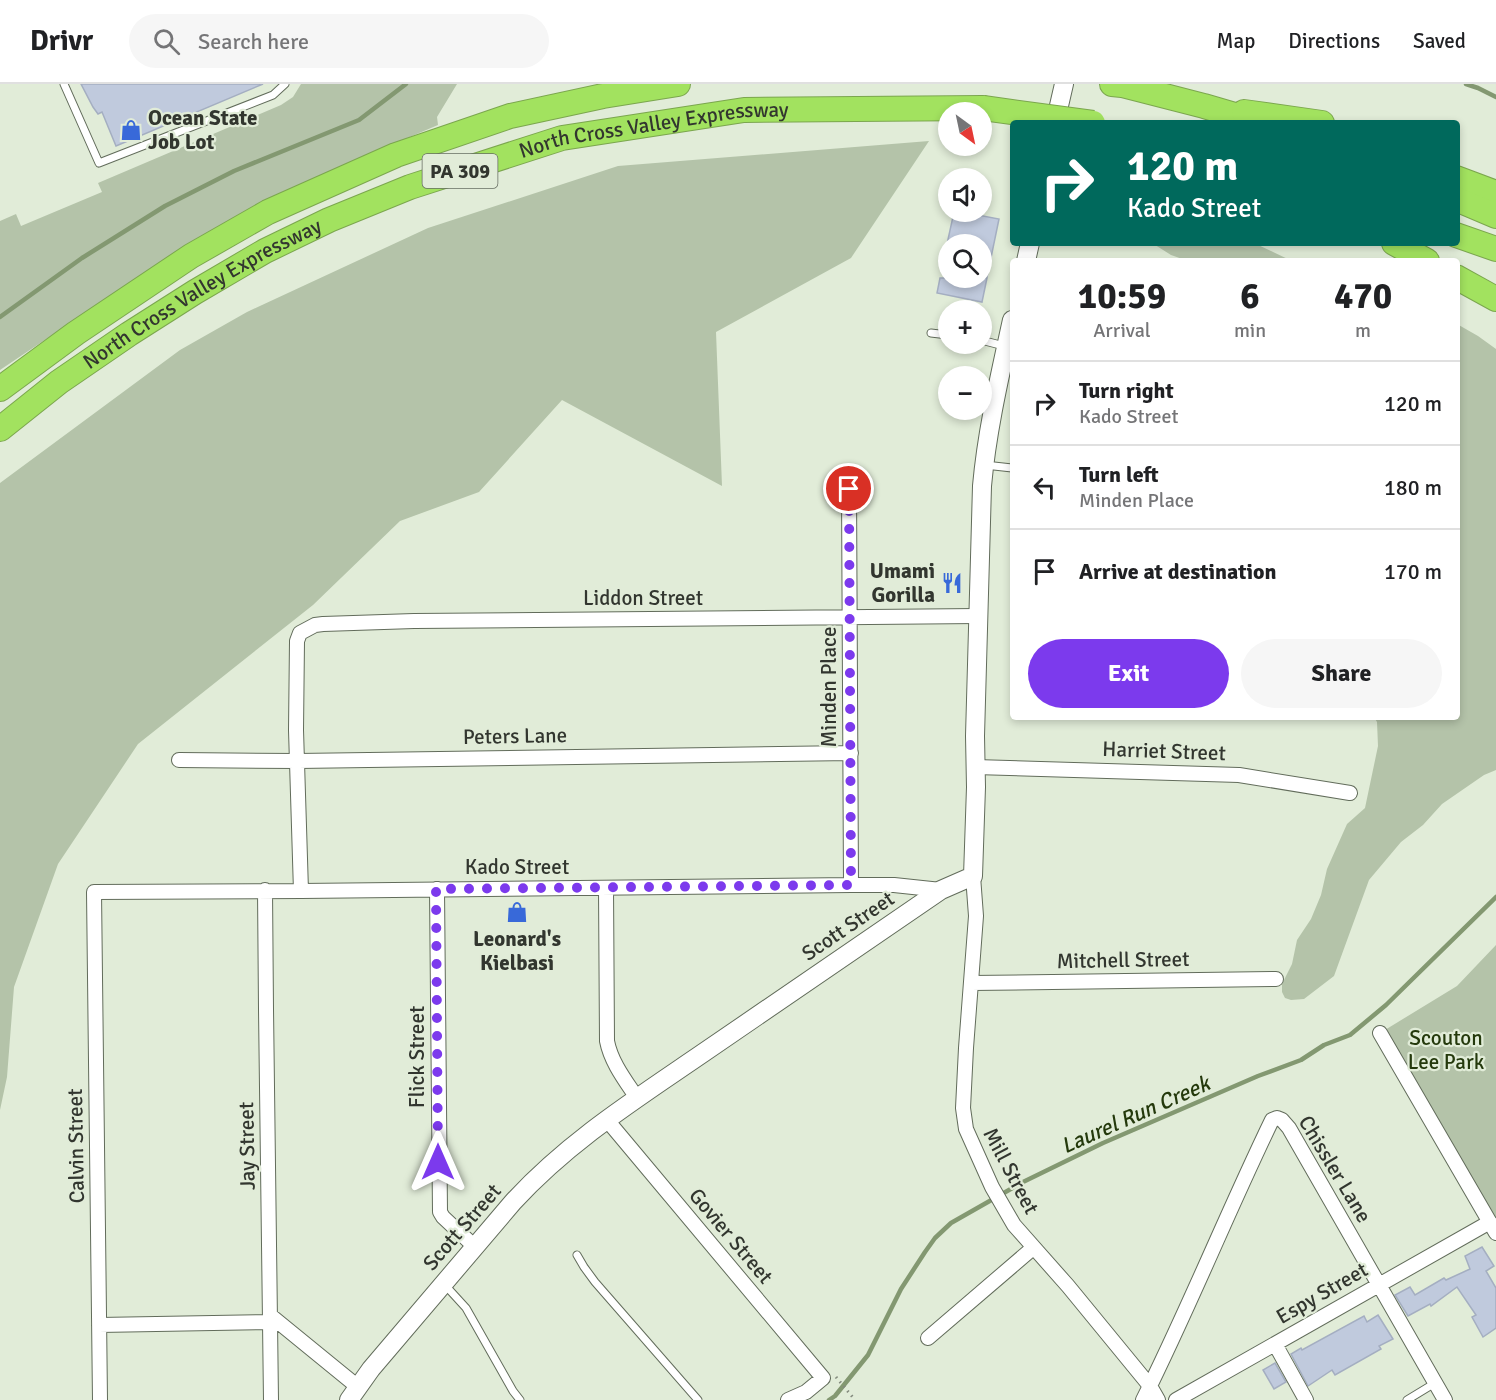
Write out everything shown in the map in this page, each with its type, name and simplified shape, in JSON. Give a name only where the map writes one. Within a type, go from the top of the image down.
[{"type":"highway","name":"North Cross Valley Expressway","points":[[0,389],[76,333],[191,256],[279,207],[396,155],[510,116],[603,96],[678,84]]},
{"type":"highway","points":[[1117,85],[1252,120]]},
{"type":"highway","points":[[1204,106],[1301,120]]},
{"type":"highway","name":"North Cross Valley Expressway","points":[[0,429],[59,382],[129,334],[266,251],[329,220],[410,187],[562,138],[744,110],[983,108],[1072,120]]},
{"type":"highway","points":[[1460,180],[1496,193]]},
{"type":"highway","points":[[1460,201],[1496,216]]},
{"type":"highway","points":[[1460,236],[1496,249]]},
{"type":"highway","points":[[1400,246],[1422,258]]},
{"type":"highway","points":[[1460,279],[1496,299]]},
{"type":"street","points":[[1056,120],[1064,84]]},
{"type":"street","points":[[973,876],[978,616],[984,465],[992,411],[1010,333]]},
{"type":"street","name":"Minden Place","points":[[849,489],[851,885]]},
{"type":"street","name":"Liddon Street","points":[[298,760],[297,641],[300,633],[315,625],[414,621],[978,616]]},
{"type":"street","name":"Peters Lane","points":[[179,760],[851,753]]},
{"type":"street","points":[[298,760],[301,891]]},
{"type":"street","name":"Harriet Street","points":[[975,767],[1239,775],[1350,793]]},
{"type":"street","name":"Scott Street","points":[[354,1394],[371,1369],[532,1181],[573,1145],[637,1098],[941,890],[973,876]]},
{"type":"street","name":"Mill Street","points":[[973,876],[976,916],[963,1108],[966,1129],[992,1187],[1014,1225],[1068,1286],[1150,1386],[1158,1400]]},
{"type":"street","name":"Kado Street","points":[[94,892],[851,885],[894,885],[941,890]]},
{"type":"street","points":[[606,888],[607,1041],[609,1052],[637,1098]]},
{"type":"street","name":"Flick Street","points":[[436,889],[440,1212],[475,1247]]},
{"type":"street","name":"Jay Street","points":[[266,891],[271,1400]]},
{"type":"street","name":"Calvin Street","points":[[94,892],[100,1400]]},
{"type":"street","name":"Mitchell Street","points":[[971,983],[1276,979]]},
{"type":"street","points":[[1380,1034],[1493,1227]]},
{"type":"street","name":"Chissler Lane","points":[[1150,1386],[1252,1161],[1272,1120],[1277,1118],[1289,1128],[1444,1400]]},
{"type":"street","name":"Govier Street","points":[[607,1120],[823,1378]]},
{"type":"street","name":"Espy Street","points":[[1176,1400],[1379,1285],[1493,1227]]},
{"type":"street","points":[[928,1338],[1033,1248]]},
{"type":"street","points":[[99,1325],[271,1319],[354,1394]]},
{"type":"street","points":[[1275,1344],[1306,1400]]},
{"type":"street","points":[[788,1400],[806,1392],[823,1378]]},
{"type":"street","points":[[1143,1400],[1150,1386]]},
{"type":"lane","points":[[64,84],[99,163],[273,95],[285,84]]},
{"type":"lane","points":[[931,333],[938,334]]},
{"type":"lane","points":[[992,343],[1007,346]]},
{"type":"lane","points":[[984,465],[1010,468]]},
{"type":"lane","points":[[577,1255],[595,1282],[698,1400]]},
{"type":"lane","points":[[443,1284],[466,1308],[520,1400]]},
{"type":"lane","points":[[1407,1400],[1435,1383]]},
{"type":"path","points":[[823,1378],[833,1373],[855,1400]]},
{"type":"green space","points":[[301,84],[457,84],[437,117],[438,125],[346,164],[82,315],[0,370],[0,221],[16,214],[21,226],[102,192],[98,183],[281,105],[293,97]]},
{"type":"green space","points":[[929,141],[851,258],[716,332],[722,486],[562,400],[479,492],[400,521],[313,605],[138,744],[58,864],[14,987],[7,1077],[0,1110],[0,483],[180,350],[247,312],[428,228],[618,166]]},
{"type":"green space","points":[[1157,246],[1260,246],[1286,258],[1180,258]]},
{"type":"green space","points":[[1460,326],[1496,349],[1496,770],[1484,775],[1442,804],[1423,825],[1401,842],[1369,880],[1334,976],[1304,999],[1291,1000],[1285,998],[1282,984],[1292,964],[1297,940],[1311,919],[1321,895],[1327,869],[1347,824],[1365,808],[1378,746],[1376,720],[1460,720]]},
{"type":"green space","name":"Scouton Lee Park","points":[[1496,945],[1496,1226],[1380,1033],[1457,986]]},
{"type":"building","name":"Ocean State Job Lot","points":[[81,84],[263,84],[116,146],[102,112],[98,114]]},
{"type":"building","points":[[992,218],[999,219],[992,253],[992,234],[949,234],[952,222],[992,222]]},
{"type":"building","points":[[938,288],[985,288],[982,300],[937,293]]},
{"type":"building","points":[[1482,1247],[1494,1266],[1486,1271],[1496,1288],[1496,1328],[1483,1337],[1472,1317],[1476,1315],[1457,1287],[1431,1306],[1430,1304],[1408,1316],[1395,1295],[1410,1287],[1415,1295],[1444,1278],[1446,1280],[1470,1269],[1465,1256]]},
{"type":"building","points":[[1378,1315],[1393,1339],[1379,1346],[1381,1349],[1335,1375],[1332,1370],[1308,1386],[1291,1354],[1364,1316],[1367,1322]]},
{"type":"building","points":[[1275,1363],[1286,1382],[1274,1389],[1263,1370]]},
{"type":"waterway","points":[[0,317],[82,258],[165,206],[234,171],[359,120],[406,84]]},
{"type":"waterway","points":[[1466,84],[1496,97]]},
{"type":"waterway","name":"Laurel Run Creek","points":[[829,1400],[835,1396],[868,1355],[901,1289],[935,1238],[951,1223],[1023,1182],[1103,1143],[1258,1076],[1301,1060],[1324,1045],[1350,1035],[1386,1005],[1496,897]]},
{"type":"place","name":"Ocean State Job Lot","points":[[131,130]]},
{"type":"place","name":"Umami Gorilla","points":[[952,583]]},
{"type":"place","name":"Leonard's Kielbasi","points":[[517,912]]},
{"type":"route","points":[[438,1162],[436,889],[851,885],[849,489]]}]
